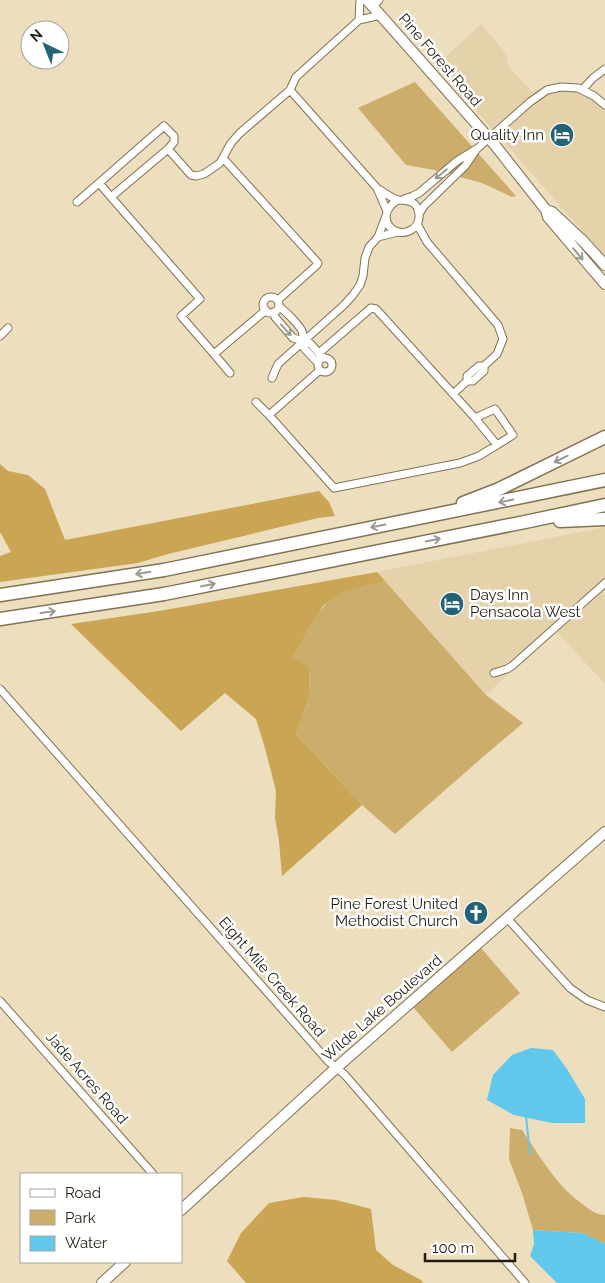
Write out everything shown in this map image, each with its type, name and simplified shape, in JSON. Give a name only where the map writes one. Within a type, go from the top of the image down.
[{"type":"highway","points":[[426,517],[499,489],[605,437]]},
{"type":"highway","points":[[0,595],[164,570],[605,480]]},
{"type":"highway","points":[[0,619],[164,594],[605,505]]},
{"type":"highway","points":[[525,522],[605,519]]},
{"type":"street","points":[[359,20],[360,0]]},
{"type":"street","name":"Pine Forest Road","points":[[373,2],[381,15],[489,138],[546,210],[548,217],[604,280]]},
{"type":"street","points":[[168,149],[191,175],[204,174],[220,163],[231,143],[240,134],[290,90],[296,77],[359,20],[381,15]]},
{"type":"street","points":[[582,90],[605,69]]},
{"type":"street","points":[[272,378],[278,364],[305,342],[344,305],[360,285],[369,247],[378,237],[389,206],[393,202],[413,196],[461,158],[478,148],[533,99],[547,90],[561,87],[582,90],[594,96],[605,105]]},
{"type":"street","points":[[290,90],[377,188],[414,204],[418,208],[419,219],[417,224],[409,231],[378,237]]},
{"type":"street","points":[[77,202],[164,126],[174,136],[174,142],[111,197]]},
{"type":"street","points":[[419,214],[424,206],[465,166],[478,148]]},
{"type":"street","points":[[214,354],[274,308],[318,262],[223,158]]},
{"type":"street","points":[[99,184],[200,299],[181,316],[230,373]]},
{"type":"street","points":[[377,188],[390,226],[398,232]]},
{"type":"street","name":"Pine Forest Road","points":[[546,210],[552,212],[583,240],[605,265]]},
{"type":"street","points":[[417,224],[427,242],[498,325],[503,339],[497,354],[484,366],[484,371],[473,381],[467,381],[453,394]]},
{"type":"street","points":[[409,231],[427,242]]},
{"type":"street","points":[[274,308],[283,310],[302,330],[305,342],[304,348],[320,361]]},
{"type":"street","points":[[274,308],[275,317],[293,338],[305,342]]},
{"type":"street","points":[[269,415],[371,308],[376,309],[475,418],[497,445]]},
{"type":"street","points":[[0,336],[8,328]]},
{"type":"street","points":[[256,402],[334,488],[460,463],[479,456],[513,435],[495,409],[475,418]]},
{"type":"street","points":[[494,673],[512,666],[605,583]]},
{"type":"street","name":"Eight Mile Creek Road","points":[[0,689],[328,1061],[344,1075],[524,1283]]},
{"type":"street","name":"Wilde Lake Boulevard","points":[[182,1208],[336,1068],[605,832]]},
{"type":"street","points":[[507,918],[570,988],[587,1000],[605,1007]]},
{"type":"street","name":"Jade Acres Road","points":[[0,1001],[152,1173]]},
{"type":"street","points":[[102,1283],[124,1263]]},
{"type":"shaded area","points":[[481,24],[507,55],[508,66],[532,92],[546,87],[527,99],[493,130],[437,65]]},
{"type":"shaded area","points":[[561,90],[584,94],[605,109],[605,257],[498,135],[543,96]]},
{"type":"shaded area","points":[[0,464],[8,471],[28,475],[45,489],[65,540],[319,491],[329,502],[335,516],[318,518],[138,563],[0,582],[0,556],[11,552],[0,532]]},
{"type":"shaded area","points":[[605,527],[605,579],[510,663],[490,671],[492,677],[514,669],[486,695],[377,572]]},
{"type":"shaded area","points":[[377,572],[385,581],[343,592],[323,606],[293,656],[309,668],[310,695],[296,734],[362,805],[282,876],[275,818],[276,791],[256,719],[225,693],[181,731],[71,624],[159,611]]},
{"type":"shaded area","points":[[605,588],[605,684],[556,631]]},
{"type":"shaded area","points":[[303,1197],[336,1200],[371,1209],[376,1250],[393,1265],[421,1280],[423,1283],[246,1283],[227,1261],[241,1233],[269,1203]]},
{"type":"green space","points":[[415,82],[516,196],[512,197],[482,183],[434,170],[406,165],[358,108]]},
{"type":"green space","points":[[385,581],[486,695],[523,723],[395,834],[362,805],[296,734],[310,695],[309,669],[293,656],[294,652],[314,618],[327,603],[343,592],[353,588]]},
{"type":"green space","points":[[481,948],[520,993],[452,1052],[413,1007]]},
{"type":"green space","points":[[510,1128],[522,1130],[548,1169],[563,1187],[587,1208],[598,1214],[605,1215],[605,1244],[582,1233],[533,1230],[509,1159]]},
{"type":"water","points":[[531,1048],[553,1050],[567,1069],[585,1099],[585,1123],[552,1123],[514,1115],[487,1100],[493,1075],[512,1055]]},
{"type":"water","points":[[533,1230],[582,1233],[605,1244],[605,1283],[557,1283],[530,1256],[534,1244]]},
{"type":"waterway","points":[[526,1116],[530,1154]]},
{"type":"place","name":"Quality Inn","points":[[562,135]]},
{"type":"place","name":"Days Inn Pensacola West","points":[[452,604]]},
{"type":"place","name":"Pine Forest United Methodist Church","points":[[476,913]]}]
